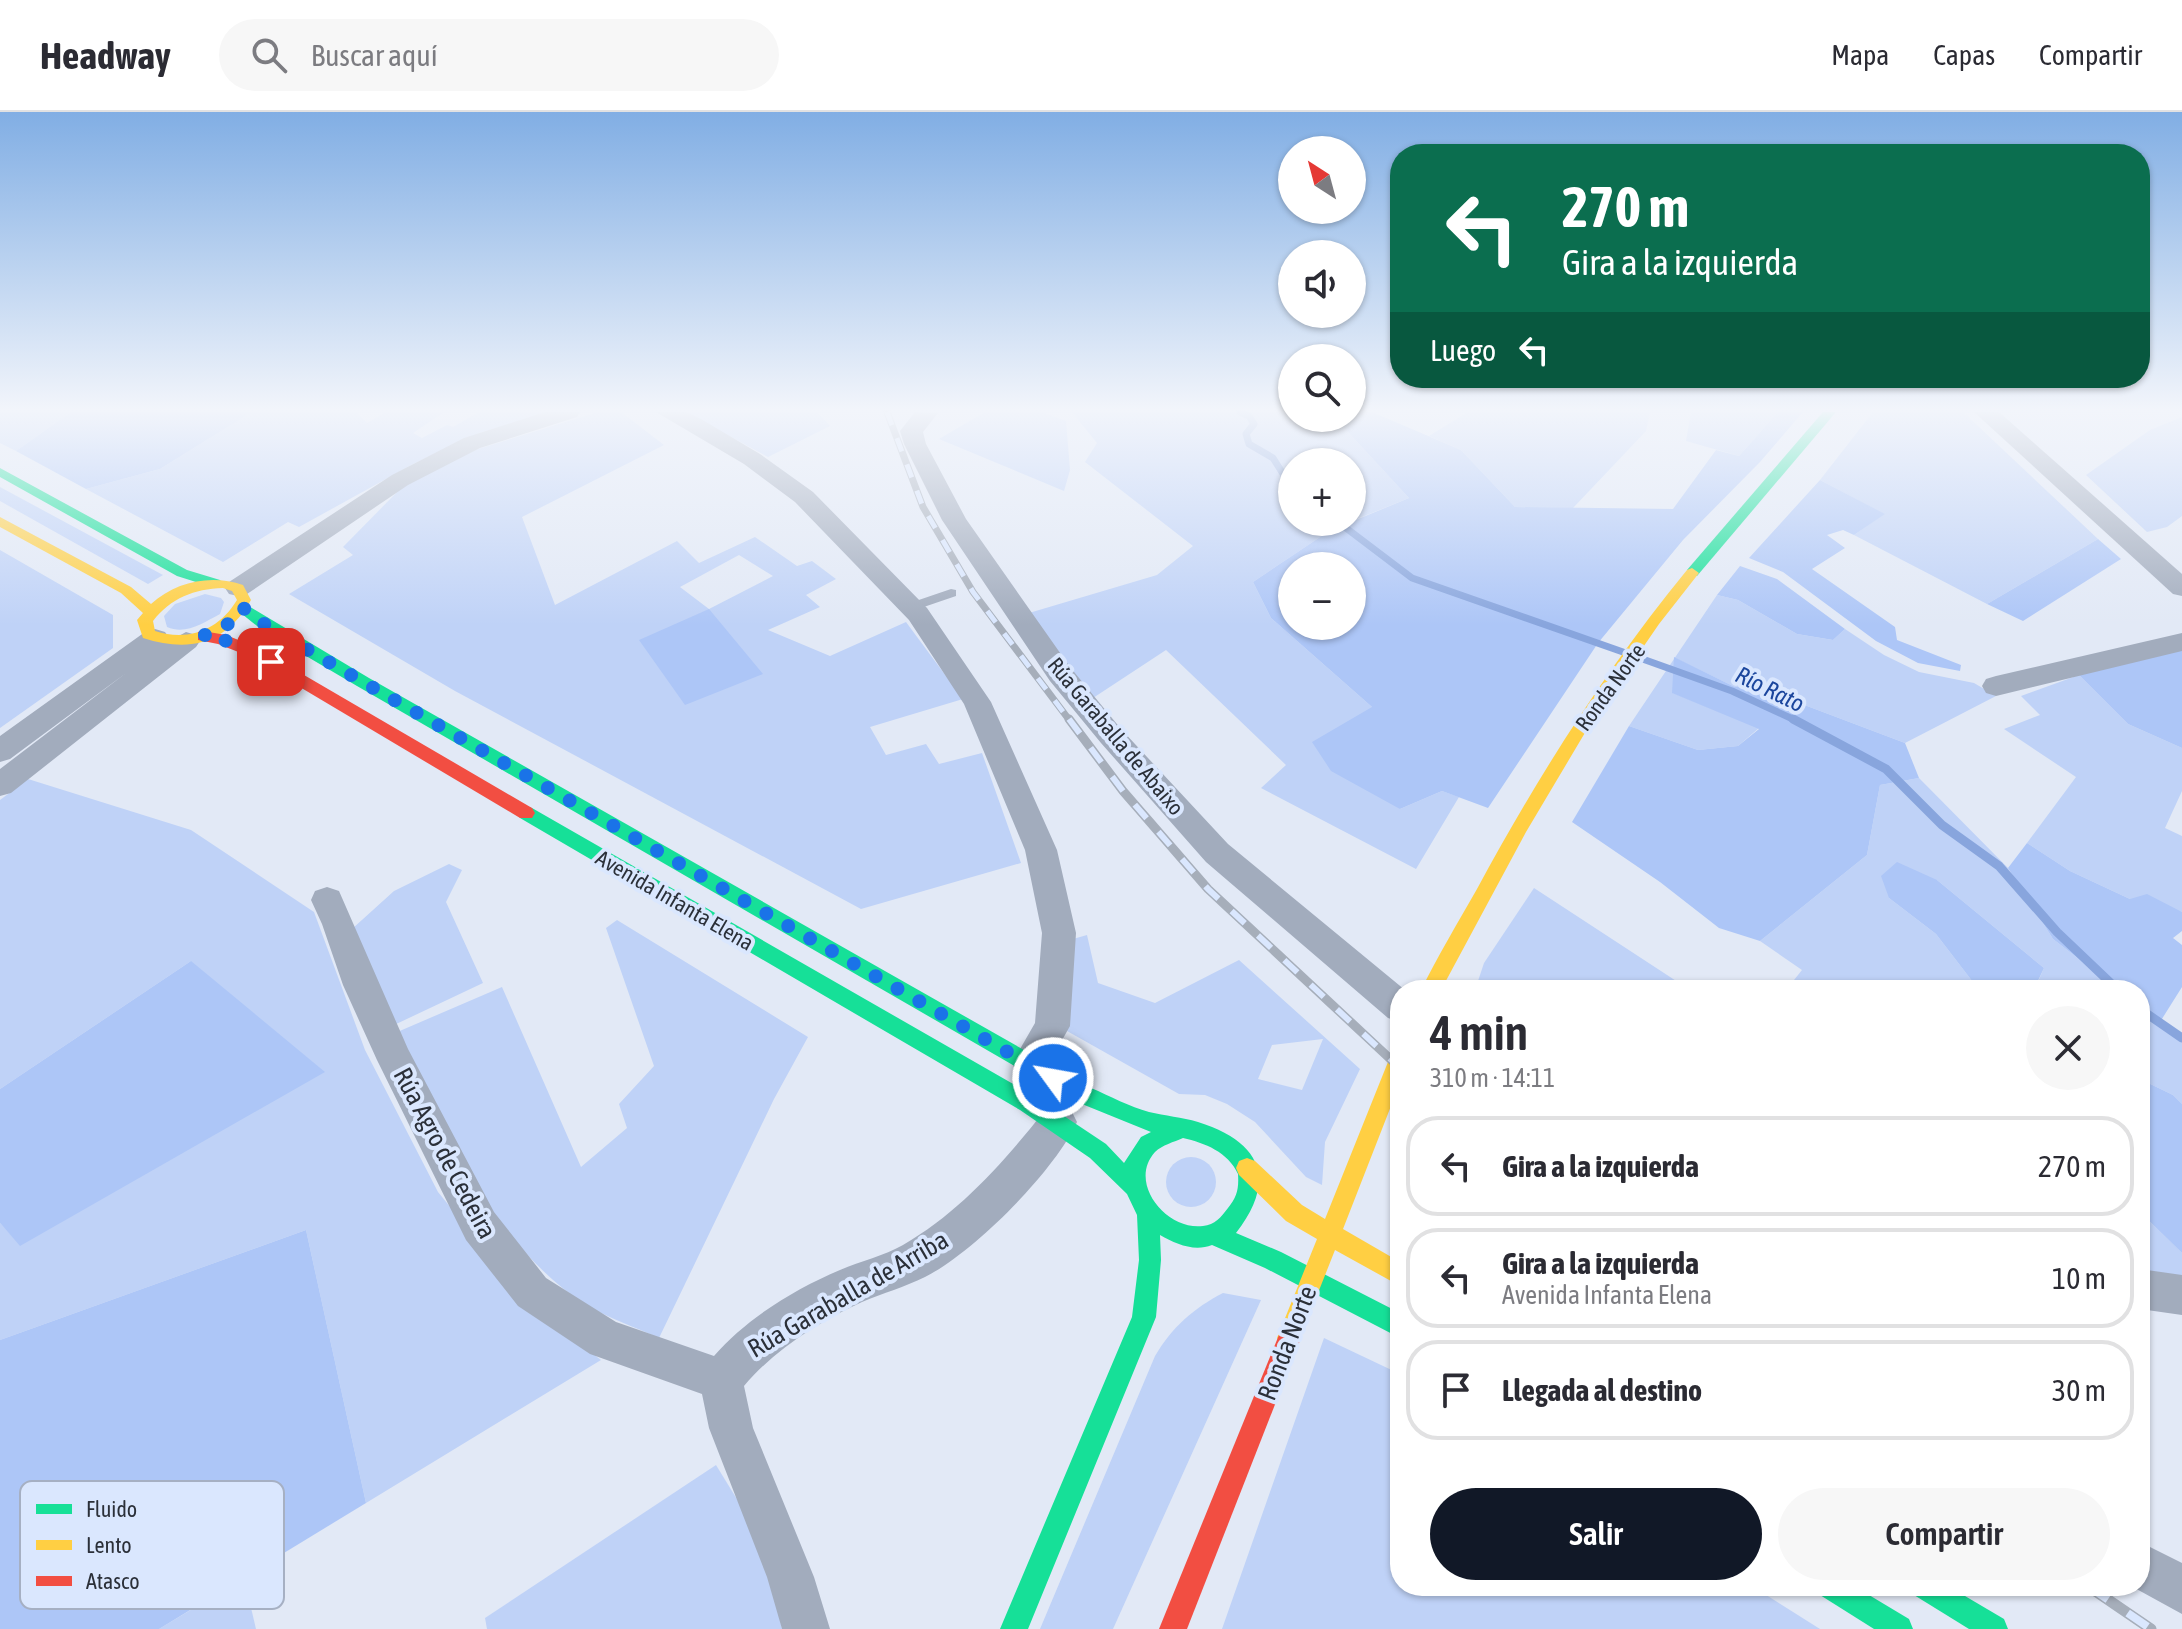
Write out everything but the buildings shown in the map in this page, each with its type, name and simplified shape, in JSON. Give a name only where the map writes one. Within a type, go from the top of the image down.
[{"type":"main road","name":"Avenida Infanta Elena","points":[[19,483],[182,573],[232,593],[267,626],[1107,1107],[1146,1121],[1182,1128]]},
{"type":"main road","name":"Ronda Norte","points":[[1436,980],[1515,835],[1591,708],[1681,586],[1769,483]]},
{"type":"main road","points":[[0,521],[126,590],[152,625],[171,594],[232,593],[228,624],[194,638]]},
{"type":"main road","name":"Avenida Infanta Elena","points":[[152,625],[194,638],[221,639],[251,651],[1058,1122],[1109,1160],[1133,1186]]},
{"type":"main road","name":"Ronda Norte","points":[[1173,1629],[1390,1082]]},
{"type":"main road","points":[[1144,1317],[1150,1260],[1148,1216],[1133,1186],[1138,1158],[1149,1143],[1162,1134],[1182,1128],[1201,1129],[1219,1136],[1243,1158],[1247,1168],[1246,1200],[1239,1215],[1206,1236],[1189,1255]]},
{"type":"main road","points":[[1247,1168],[1294,1213],[1390,1269]]},
{"type":"main road","points":[[1148,1216],[1174,1232],[1206,1236],[1273,1260],[1390,1321]]},
{"type":"main road","points":[[1014,1629],[1144,1317],[1169,1282]]},
{"type":"main road","points":[[1845,1596],[1899,1629]]},
{"type":"main road","points":[[1940,1596],[1994,1629]]},
{"type":"street","points":[[232,593],[396,483]]},
{"type":"street","points":[[785,483],[804,497],[912,607],[977,702],[1041,850],[1059,933],[1052,1026],[1030,1063]]},
{"type":"street","name":"Rúa Garaballa de Abaixo","points":[[935,483],[954,520],[1060,674],[1111,736],[1217,853],[1389,998]]},
{"type":"street","points":[[2064,483],[2182,588]]},
{"type":"street","points":[[0,751],[152,625]]},
{"type":"street","points":[[0,785],[194,638]]},
{"type":"street","points":[[1996,686],[2182,642]]},
{"type":"street","name":"Rúa Agro de Cedeira","points":[[327,900],[339,924],[360,985],[395,1060],[480,1226],[532,1292],[605,1339],[722,1380]]},
{"type":"street","name":"Rúa Garaballa de Arriba","points":[[722,1380],[738,1358],[778,1329],[856,1284],[885,1275],[917,1259],[950,1235],[986,1205],[1029,1160],[1058,1122]]},
{"type":"street","points":[[2150,1290],[2182,1295]]},
{"type":"street","points":[[722,1380],[730,1426],[779,1540],[798,1594],[806,1629]]},
{"type":"street","points":[[2150,1571],[2182,1590]]},
{"type":"lane","points":[[912,607],[951,593]]},
{"type":"shaded area","points":[[75,483],[109,483],[86,489]]},
{"type":"shaded area","points":[[109,483],[379,483],[299,527],[288,522],[223,562],[86,489]]},
{"type":"shaded area","points":[[589,483],[522,517],[555,605],[677,541],[699,563],[755,537],[797,566],[812,561],[836,579],[806,595],[820,607],[768,630],[830,656],[906,622],[963,699],[870,727],[886,755],[926,744],[939,764],[982,753],[1021,863],[861,909],[455,691],[289,594],[353,555],[343,547],[404,485]],"holes":[[[739,555],[773,576],[709,609],[680,587]]]},
{"type":"shaded area","points":[[1044,483],[1066,483],[1064,491]]},
{"type":"shaded area","points":[[1112,483],[1278,483],[1278,536],[1322,536],[1298,552],[1278,552],[1278,565],[1253,582],[1271,618],[1278,624],[1278,640],[1296,640],[1372,707],[1400,809],[1442,791],[1459,797],[1416,869],[1261,788],[1286,765],[1166,650],[1093,698],[1029,613],[1157,575],[1193,546]]},
{"type":"shaded area","points":[[1366,483],[1395,483],[1409,498],[1366,515]]},
{"type":"shaded area","points":[[1395,483],[1492,483],[1515,507],[1673,509],[1692,483],[1739,483],[1683,540],[1598,643],[1488,808],[1442,791],[1400,809],[1331,771],[1312,742],[1372,707],[1296,640],[1366,640],[1366,552],[1298,552],[1322,536],[1366,536],[1366,516],[1409,498]]},
{"type":"shaded area","points":[[1492,483],[1597,483],[1573,508],[1515,507]]},
{"type":"shaded area","points":[[1817,483],[1825,483],[1885,514],[1854,535],[1843,530],[1827,535],[1845,548],[1812,569],[1895,627],[1897,640],[1961,665],[1960,671],[1918,663],[1876,641],[1783,572],[1749,558]]},
{"type":"shaded area","points":[[1825,483],[2038,483],[2098,539],[1987,604],[1854,535],[1884,514]]},
{"type":"shaded area","points":[[2094,483],[2182,483],[2182,516],[2167,527],[2147,532]]},
{"type":"shaded area","points":[[0,487],[163,575],[148,584],[0,501]]},
{"type":"shaded area","points":[[2098,539],[2121,559],[2023,621],[1987,604]]},
{"type":"shaded area","points":[[0,550],[113,615],[113,648],[0,728]]},
{"type":"shaded area","points":[[1278,565],[1278,624],[1271,618],[1253,582]]},
{"type":"shaded area","points":[[1740,566],[1777,579],[1845,629],[1833,640],[1797,634],[1738,600],[1717,595]]},
{"type":"shaded area","points":[[205,594],[221,598],[224,602],[220,614],[188,629],[167,627],[164,616],[175,604]]},
{"type":"shaded area","points":[[1717,595],[1738,600],[1797,634],[1833,640],[1845,629],[1884,655],[1919,672],[1974,683],[1996,696],[1905,743],[1754,686],[1735,687],[1675,658],[1673,693],[1759,728],[1738,746],[1698,750],[1629,726]]},
{"type":"shaded area","points":[[709,609],[763,674],[685,705],[639,640]]},
{"type":"shaded area","points":[[2182,648],[2182,748],[2128,724],[2079,675]]},
{"type":"shaded area","points":[[1674,657],[1735,687],[1754,686],[1905,743],[1919,778],[1880,785],[1867,855],[1760,941],[1719,928],[1660,882],[1572,822],[1629,726],[1698,750],[1738,746],[1759,729],[1672,693]]},
{"type":"shaded area","points":[[2079,675],[2128,724],[2182,748],[2182,791],[2165,828],[2182,836],[2182,912],[2130,899],[2070,871],[2027,843],[2076,777],[2004,729],[2040,715],[2021,696]]},
{"type":"shaded area","points":[[1919,778],[2008,868],[2053,939],[2106,980],[2039,980],[2044,968],[1937,880],[1889,898],[1936,934],[1971,980],[1794,980],[1802,970],[1760,941],[1867,855],[1880,785]]},
{"type":"shaded area","points":[[28,779],[191,830],[314,912],[365,1050],[438,1192],[531,1306],[601,1360],[366,1503],[306,1230],[0,1340],[0,1223],[20,1245],[191,961],[0,1089],[0,800]]},
{"type":"shaded area","points":[[2027,843],[2070,871],[2130,899],[2147,894],[2182,912],[2182,931],[2173,938],[2182,945],[2182,987],[2160,1022],[2150,1014],[2150,980],[2106,980],[2053,939],[2008,868]]},
{"type":"shaded area","points":[[1897,862],[1937,880],[2044,968],[2038,980],[1971,980],[1936,934],[1889,898],[1881,876]]},
{"type":"shaded area","points":[[449,864],[462,870],[446,902],[483,983],[392,1026],[352,929],[394,891]]},
{"type":"shaded area","points":[[1534,888],[1675,980],[1478,980],[1484,963]]},
{"type":"shaded area","points":[[617,920],[808,1037],[774,1099],[659,1338],[586,1305],[553,1280],[523,1250],[497,1218],[452,1146],[395,1033],[502,987],[581,1167],[627,1128],[619,1104],[654,1066],[606,928]]},
{"type":"shaded area","points":[[1087,935],[1098,983],[1155,1003],[1239,960],[1360,1069],[1325,1142],[1322,1185],[1306,1177],[1255,1122],[1227,1104],[1205,1095],[1179,1094],[1067,1031],[1066,941]],"holes":[[[1323,1039],[1302,1090],[1258,1079],[1272,1045]]]},
{"type":"shaded area","points":[[191,961],[325,1072],[20,1246],[0,1223],[0,1089]]},
{"type":"shaded area","points":[[2150,1014],[2182,1038],[2182,1104],[2173,1095],[2150,1084]]},
{"type":"shaded area","points":[[2150,1084],[2173,1095],[2182,1104],[2182,1253],[2150,1222]]},
{"type":"shaded area","points":[[1191,1157],[1209,1164],[1216,1182],[1209,1200],[1191,1207],[1173,1200],[1166,1182],[1173,1164]]},
{"type":"shaded area","points":[[2150,1222],[2182,1253],[2182,1287],[2150,1282]]},
{"type":"shaded area","points":[[306,1230],[366,1503],[284,1553],[284,1481],[20,1481],[20,1609],[192,1609],[159,1629],[0,1629],[0,1340]]},
{"type":"shaded area","points":[[1223,1293],[1261,1300],[1113,1629],[1040,1629],[1155,1356],[1184,1319]]},
{"type":"shaded area","points":[[1324,1338],[1390,1369],[1390,1596],[1768,1596],[1820,1629],[1222,1629]]},
{"type":"shaded area","points":[[716,1465],[762,1540],[782,1629],[487,1629],[485,1618]]},
{"type":"shaded area","points":[[192,1609],[251,1609],[256,1629],[159,1629]]},
{"type":"waterway","name":"Río Rato","points":[[1357,536],[1412,578],[1623,652]]},
{"type":"waterway","name":"Río Rato","points":[[1637,657],[1732,691],[1795,720]]},
{"type":"waterway","name":"Río Rato","points":[[1795,720],[1886,769],[1942,825],[1999,866],[2057,932],[2107,980]]},
{"type":"waterway","name":"Río Rato","points":[[2150,1016],[2182,1038]]},
{"type":"railway","points":[[914,483],[923,507],[973,592],[1070,721]]},
{"type":"railway","points":[[1069,719],[1123,791],[1208,889],[1390,1059]]},
{"type":"railway","points":[[2103,1596],[2151,1629]]},
{"type":"traffic: fast","points":[[19,483],[182,573],[215,583]]},
{"type":"traffic: fast","points":[[1692,573],[1769,483]]},
{"type":"traffic: fast","points":[[242,607],[267,626],[363,682],[1084,1095],[1146,1121],[1182,1128]]},
{"type":"traffic: fast","points":[[526,813],[1027,1103],[1098,1151],[1133,1186]]},
{"type":"traffic: fast","points":[[1182,1128],[1223,1143],[1244,1162],[1249,1174],[1250,1188],[1245,1204],[1226,1228],[1204,1237],[1181,1234],[1160,1223],[1143,1205],[1134,1184],[1135,1163],[1149,1144],[1182,1128]]},
{"type":"traffic: fast","points":[[1014,1629],[1144,1317],[1150,1260],[1148,1216]]},
{"type":"traffic: fast","points":[[1215,1235],[1273,1260],[1390,1321]]},
{"type":"traffic: fast","points":[[1845,1596],[1899,1629]]},
{"type":"traffic: fast","points":[[1940,1596],[1994,1629]]},
{"type":"traffic: slow","points":[[0,521],[126,590],[150,611]]},
{"type":"traffic: slow","points":[[1436,980],[1520,828],[1583,722],[1653,621],[1692,573]]},
{"type":"traffic: slow","points":[[224,583],[238,588],[244,600],[237,613],[216,631],[204,637],[176,641],[148,634],[145,620],[170,596],[201,585],[224,583]]},
{"type":"traffic: slow","points":[[1289,1338],[1390,1082]]},
{"type":"traffic: slow","points":[[1247,1168],[1294,1213],[1390,1269]]},
{"type":"traffic: jam","points":[[203,636],[221,639],[251,651],[526,813]]},
{"type":"traffic: jam","points":[[1173,1629],[1289,1338]]},
{"type":"route","points":[[271,662],[232,642],[203,636],[228,624],[242,607],[267,626],[363,682],[1053,1078]]}]
